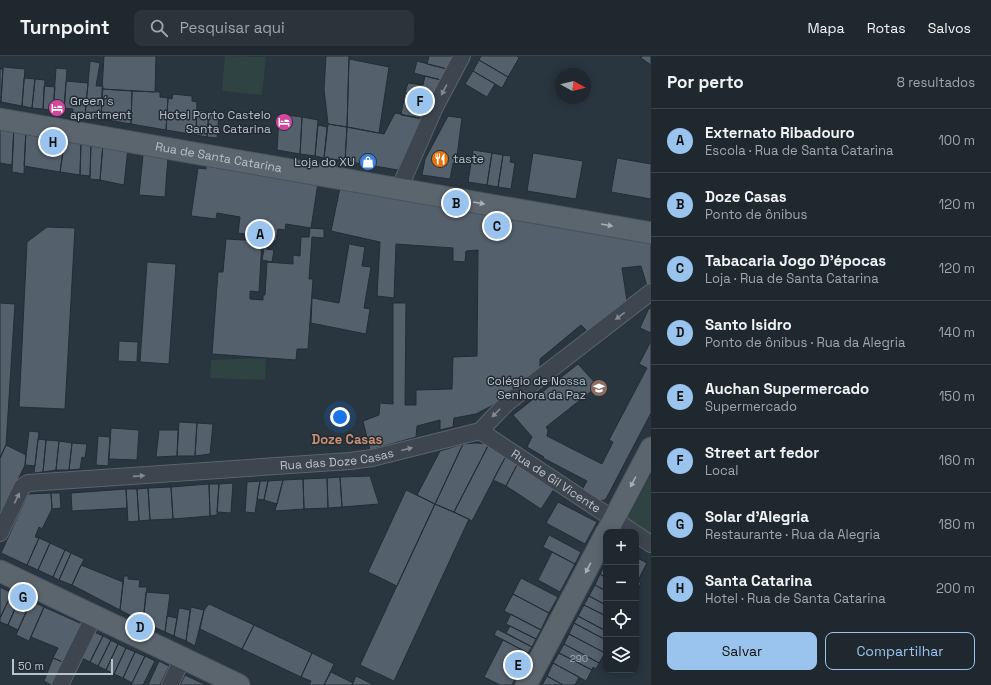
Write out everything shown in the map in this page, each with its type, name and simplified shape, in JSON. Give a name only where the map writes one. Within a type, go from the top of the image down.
[{"type":"main road","name":"Rua de Santa Catarina","points":[[0,119],[651,233]]},
{"type":"main road","points":[[526,685],[651,448]]},
{"type":"main road","points":[[0,571],[239,685]]},
{"type":"street","points":[[399,188],[436,107],[462,56]]},
{"type":"street","points":[[480,431],[506,404],[651,292]]},
{"type":"street","name":"Rua de Gil Vicente","points":[[480,431],[609,528]]},
{"type":"street","name":"Rua das Doze Casas","points":[[0,533],[22,487],[28,483],[350,461],[372,458],[480,431]]},
{"type":"street","points":[[639,536],[651,544]]},
{"type":"street","points":[[60,685],[94,616]]},
{"type":"street","points":[[170,685],[182,659]]},
{"type":"green space","points":[[225,56],[266,57],[262,95],[222,91]]},
{"type":"green space","points":[[266,358],[265,380],[210,378],[211,360]]},
{"type":"green space","points":[[651,474],[651,535],[628,518]]},
{"type":"building","points":[[104,56],[156,56],[155,92],[102,89]]},
{"type":"building","points":[[326,56],[349,56],[347,127],[328,124],[324,89]]},
{"type":"building","points":[[429,56],[453,56],[447,69],[427,64]]},
{"type":"building","points":[[481,56],[517,56],[519,58],[508,77],[479,60]]},
{"type":"building","points":[[642,56],[651,56],[651,65],[641,58]]},
{"type":"building","points":[[349,59],[389,67],[379,133],[347,127]]},
{"type":"building","points":[[479,60],[508,77],[502,88],[473,71]]},
{"type":"building","points":[[90,61],[100,63],[96,86],[103,86],[101,119],[85,116]]},
{"type":"building","points":[[417,61],[447,69],[441,80],[425,76],[414,73]]},
{"type":"building","points":[[3,67],[25,69],[22,106],[1,102]]},
{"type":"building","points":[[56,68],[67,69],[64,113],[53,111]]},
{"type":"building","points":[[0,69],[3,69],[1,102],[0,102]]},
{"type":"building","points":[[473,71],[495,84],[487,97],[465,84]]},
{"type":"building","points":[[425,76],[441,80],[432,99],[405,93],[408,83],[423,85]]},
{"type":"building","points":[[24,78],[35,79],[32,108],[22,106]]},
{"type":"building","points":[[35,79],[45,80],[43,109],[32,108]]},
{"type":"building","points":[[66,81],[88,83],[85,116],[72,115],[73,109],[64,108]]},
{"type":"building","points":[[44,86],[55,87],[53,111],[43,109]]},
{"type":"building","points":[[102,89],[132,91],[131,124],[101,119]]},
{"type":"building","points":[[132,91],[160,92],[160,97],[168,98],[166,130],[131,124]]},
{"type":"building","points":[[405,93],[432,99],[424,119],[401,115]]},
{"type":"building","points":[[173,94],[192,96],[192,101],[197,102],[196,135],[166,130],[168,98],[172,99]]},
{"type":"building","points":[[197,110],[209,112],[207,137],[196,135]]},
{"type":"building","points":[[209,112],[219,114],[217,138],[207,137]]},
{"type":"building","points":[[395,113],[424,119],[398,170],[345,161],[347,127],[384,134]]},
{"type":"building","points":[[279,114],[302,117],[300,154],[277,150]]},
{"type":"building","points":[[448,116],[462,118],[456,164],[453,163],[450,179],[422,175],[425,159]]},
{"type":"building","points":[[302,117],[318,120],[315,156],[300,154]]},
{"type":"building","points":[[0,123],[14,125],[12,165],[0,163]]},
{"type":"building","points":[[328,124],[347,127],[345,161],[324,158]]},
{"type":"building","points":[[14,125],[26,127],[24,174],[12,172]]},
{"type":"building","points":[[318,125],[327,127],[324,158],[315,156]]},
{"type":"building","points":[[26,131],[65,138],[60,172],[24,166]]},
{"type":"building","points":[[65,138],[81,140],[80,175],[60,172]]},
{"type":"building","points":[[81,140],[91,142],[90,176],[80,175]]},
{"type":"building","points":[[91,142],[103,144],[100,180],[90,179]]},
{"type":"building","points":[[103,144],[128,148],[124,185],[100,180]]},
{"type":"building","points":[[473,150],[492,153],[487,185],[468,182]]},
{"type":"building","points":[[492,153],[503,155],[498,187],[487,185]]},
{"type":"building","points":[[533,153],[583,161],[576,199],[527,191]]},
{"type":"building","points":[[143,155],[168,157],[165,197],[139,195]]},
{"type":"building","points":[[503,155],[511,156],[510,162],[515,163],[511,189],[498,187]]},
{"type":"building","points":[[617,158],[651,164],[651,199],[611,192]]},
{"type":"building","points":[[206,166],[318,183],[311,228],[286,224],[285,230],[278,229],[276,241],[268,240],[266,249],[274,250],[272,262],[262,260],[266,237],[238,233],[240,217],[217,213],[216,219],[191,216],[198,168],[206,169]]},
{"type":"building","points":[[340,188],[651,239],[651,283],[647,286],[641,266],[622,268],[627,301],[587,331],[581,325],[540,359],[540,370],[497,403],[476,414],[454,418],[453,427],[440,430],[440,420],[417,426],[416,437],[370,450],[363,421],[379,415],[380,403],[393,404],[393,303],[406,303],[405,405],[416,405],[416,390],[452,389],[453,357],[477,356],[478,250],[466,251],[465,262],[453,261],[453,248],[396,244],[394,298],[377,296],[380,242],[331,231]]},
{"type":"building","points":[[47,227],[75,228],[65,409],[19,407],[27,242]]},
{"type":"building","points":[[310,228],[324,229],[324,238],[312,237],[309,279],[313,279],[308,349],[297,349],[296,360],[212,354],[218,272],[223,272],[226,239],[262,241],[259,292],[250,291],[250,299],[263,300],[263,295],[265,295],[267,262],[293,264],[293,255],[300,256],[301,237],[309,237]]},
{"type":"building","points":[[349,244],[365,247],[362,266],[371,267],[364,308],[370,309],[366,334],[311,323],[312,298],[339,303]]},
{"type":"building","points":[[147,262],[176,264],[169,364],[140,362]]},
{"type":"building","points":[[0,303],[15,304],[6,445],[0,458]]},
{"type":"building","points":[[649,308],[651,309],[651,333],[640,328]]},
{"type":"building","points":[[119,341],[138,342],[137,362],[118,361]]},
{"type":"building","points":[[651,341],[651,413],[607,497],[605,500],[598,501],[582,490],[587,481],[543,458],[544,457],[527,447],[532,437],[513,415],[578,364],[598,386],[546,427],[548,430],[547,436],[602,464],[613,442],[609,440],[647,368],[639,364]]},
{"type":"building","points":[[179,422],[197,423],[195,456],[177,456]]},
{"type":"building","points":[[197,423],[213,424],[210,454],[195,456]]},
{"type":"building","points":[[111,428],[139,430],[137,460],[109,459]]},
{"type":"building","points":[[159,430],[178,430],[177,456],[156,457]]},
{"type":"building","points":[[29,431],[39,432],[35,466],[25,465]]},
{"type":"building","points":[[98,436],[110,437],[108,466],[96,465]]},
{"type":"building","points":[[38,439],[46,440],[43,472],[34,473]]},
{"type":"building","points":[[46,440],[59,441],[56,470],[43,472]]},
{"type":"building","points":[[59,441],[72,443],[69,470],[56,470]]},
{"type":"building","points":[[72,443],[87,444],[85,458],[82,457],[80,469],[69,470]]},
{"type":"building","points":[[463,444],[489,444],[454,512],[435,504]]},
{"type":"building","points":[[463,444],[435,504],[417,495],[440,451]]},
{"type":"building","points":[[489,444],[507,454],[472,521],[454,512]]},
{"type":"building","points":[[6,445],[26,455],[25,465],[0,518],[0,458]]},
{"type":"building","points":[[507,454],[519,461],[506,486],[493,480]]},
{"type":"building","points":[[519,461],[556,486],[541,509],[506,486]]},
{"type":"building","points":[[370,476],[379,504],[342,507],[340,477]]},
{"type":"building","points":[[340,477],[342,507],[328,508],[327,478]]},
{"type":"building","points":[[327,478],[328,508],[304,509],[303,479]]},
{"type":"building","points":[[303,479],[304,509],[275,511],[283,480]]},
{"type":"building","points":[[283,480],[277,504],[264,500],[268,481]]},
{"type":"building","points":[[260,481],[268,481],[264,500],[257,499]]},
{"type":"building","points":[[260,481],[255,513],[245,512],[247,482]]},
{"type":"building","points":[[233,483],[231,513],[217,512],[219,484]]},
{"type":"building","points":[[209,484],[219,484],[217,515],[210,516]]},
{"type":"building","points":[[209,484],[210,516],[173,519],[171,487]]},
{"type":"building","points":[[171,487],[173,519],[150,520],[148,488]]},
{"type":"building","points":[[148,488],[150,520],[139,521],[137,489]]},
{"type":"building","points":[[126,489],[127,508],[72,511],[71,493]]},
{"type":"building","points":[[126,489],[137,489],[139,521],[128,522]]},
{"type":"building","points":[[406,490],[435,504],[397,586],[368,572]]},
{"type":"building","points":[[51,493],[60,493],[61,508],[52,509]]},
{"type":"building","points":[[51,493],[52,509],[42,529],[39,527],[35,537],[39,538],[27,565],[1,553],[28,494]]},
{"type":"building","points":[[558,502],[597,522],[585,544],[546,523]]},
{"type":"building","points":[[435,504],[469,519],[394,681],[360,665]]},
{"type":"building","points":[[549,535],[581,552],[575,564],[543,547]]},
{"type":"building","points":[[39,538],[50,543],[38,570],[27,565]]},
{"type":"building","points":[[50,543],[65,550],[53,577],[38,570]]},
{"type":"building","points":[[65,550],[71,553],[59,580],[53,577]]},
{"type":"building","points":[[552,552],[575,564],[560,592],[538,580]]},
{"type":"building","points":[[71,553],[84,559],[72,585],[59,580]]},
{"type":"building","points":[[639,559],[647,563],[639,579]]},
{"type":"building","points":[[639,559],[647,563],[639,579]]},
{"type":"building","points":[[81,565],[123,582],[120,610],[72,585]]},
{"type":"building","points":[[603,568],[603,576],[600,574]]},
{"type":"building","points":[[603,568],[603,576],[600,574]]},
{"type":"building","points":[[600,574],[603,576],[603,589],[595,585]]},
{"type":"building","points":[[124,576],[128,576],[128,579],[140,580],[139,587],[147,587],[143,622],[120,610]]},
{"type":"building","points":[[521,578],[558,597],[549,613],[513,594]]},
{"type":"building","points":[[595,585],[603,589],[603,603],[589,596]]},
{"type":"building","points":[[0,587],[12,593],[0,618]]},
{"type":"building","points":[[146,592],[170,594],[165,632],[143,622]]},
{"type":"building","points":[[12,593],[20,597],[8,625],[0,622],[0,618]]},
{"type":"building","points":[[513,594],[549,613],[541,630],[504,611]]},
{"type":"building","points":[[589,596],[603,603],[603,614],[584,605]]},
{"type":"building","points":[[20,597],[31,601],[18,630],[8,625]]},
{"type":"building","points":[[31,601],[44,607],[29,641],[16,635]]},
{"type":"building","points":[[209,604],[254,625],[242,649],[200,629],[204,610]]},
{"type":"building","points":[[584,605],[603,614],[603,629],[578,616]]},
{"type":"building","points":[[44,607],[82,624],[65,663],[53,658],[58,648],[31,637]]},
{"type":"building","points":[[191,607],[204,610],[195,646],[186,641]]},
{"type":"building","points":[[179,608],[190,610],[186,641],[174,636]]},
{"type":"building","points":[[511,614],[541,630],[536,639],[506,624]]},
{"type":"building","points":[[167,616],[177,618],[174,636],[165,632]]},
{"type":"building","points":[[578,616],[603,629],[603,638],[574,623]]},
{"type":"building","points":[[574,623],[603,638],[603,652],[569,634]]},
{"type":"building","points":[[254,625],[312,653],[301,677],[242,649]]},
{"type":"building","points":[[510,626],[536,639],[532,647],[506,633]]},
{"type":"building","points":[[497,629],[532,647],[528,653],[494,635]]},
{"type":"building","points":[[92,631],[103,636],[90,662],[80,657]]},
{"type":"building","points":[[569,634],[603,652],[603,656],[599,663],[564,644]]},
{"type":"building","points":[[103,636],[111,640],[98,666],[90,662]]},
{"type":"building","points":[[111,640],[118,644],[106,670],[98,666]]},
{"type":"building","points":[[503,640],[528,653],[512,685],[500,685],[484,677]]},
{"type":"building","points":[[118,644],[126,648],[114,674],[106,670]]},
{"type":"building","points":[[564,644],[599,663],[596,669],[593,667],[592,670],[559,653]]},
{"type":"building","points":[[126,648],[135,652],[123,678],[114,674]]},
{"type":"building","points":[[135,652],[145,656],[132,683],[123,678]]},
{"type":"building","points":[[312,653],[334,664],[324,685],[309,685],[311,681],[301,677]]},
{"type":"building","points":[[559,653],[592,670],[586,681],[553,663]]},
{"type":"building","points":[[145,656],[155,661],[143,685],[131,685]]},
{"type":"building","points":[[53,658],[65,663],[53,685],[51,685],[44,681]]},
{"type":"building","points":[[159,661],[169,666],[160,685],[148,685]]},
{"type":"building","points":[[553,663],[579,677],[575,685],[563,685],[547,676]]},
{"type":"building","points":[[331,672],[353,683],[352,685],[324,685]]},
{"type":"building","points":[[185,675],[206,685],[180,685]]},
{"type":"building","points":[[356,676],[374,685],[352,685]]},
{"type":"building","points":[[547,676],[563,685],[542,685]]},
{"type":"place","name":"Street art fedor","points":[[420,101]]},
{"type":"place","name":"Green´s apartment","points":[[57,108]]},
{"type":"place","name":"Hotel Porto Castelo Santa Catarina","points":[[284,122]]},
{"type":"place","name":"Santa Catarina","points":[[53,142]]},
{"type":"place","name":"taste","points":[[440,159]]},
{"type":"place","name":"Loja do XU","points":[[368,162]]},
{"type":"place","name":"Doze Casas","points":[[456,203]]},
{"type":"place","name":"Tabacaria Jogo D'épocas","points":[[497,226]]},
{"type":"place","name":"Externato Ribadouro","points":[[260,234]]},
{"type":"place","name":"Colégio de Nossa Senhora da Paz","points":[[599,388]]},
{"type":"place","name":"Solar d'Alegria","points":[[23,597]]},
{"type":"place","name":"Santo Isidro","points":[[140,627]]},
{"type":"place","name":"Auchan Supermercado","points":[[518,665]]},
{"type":"district","name":"Doze Casas","points":[[347,439]]}]
